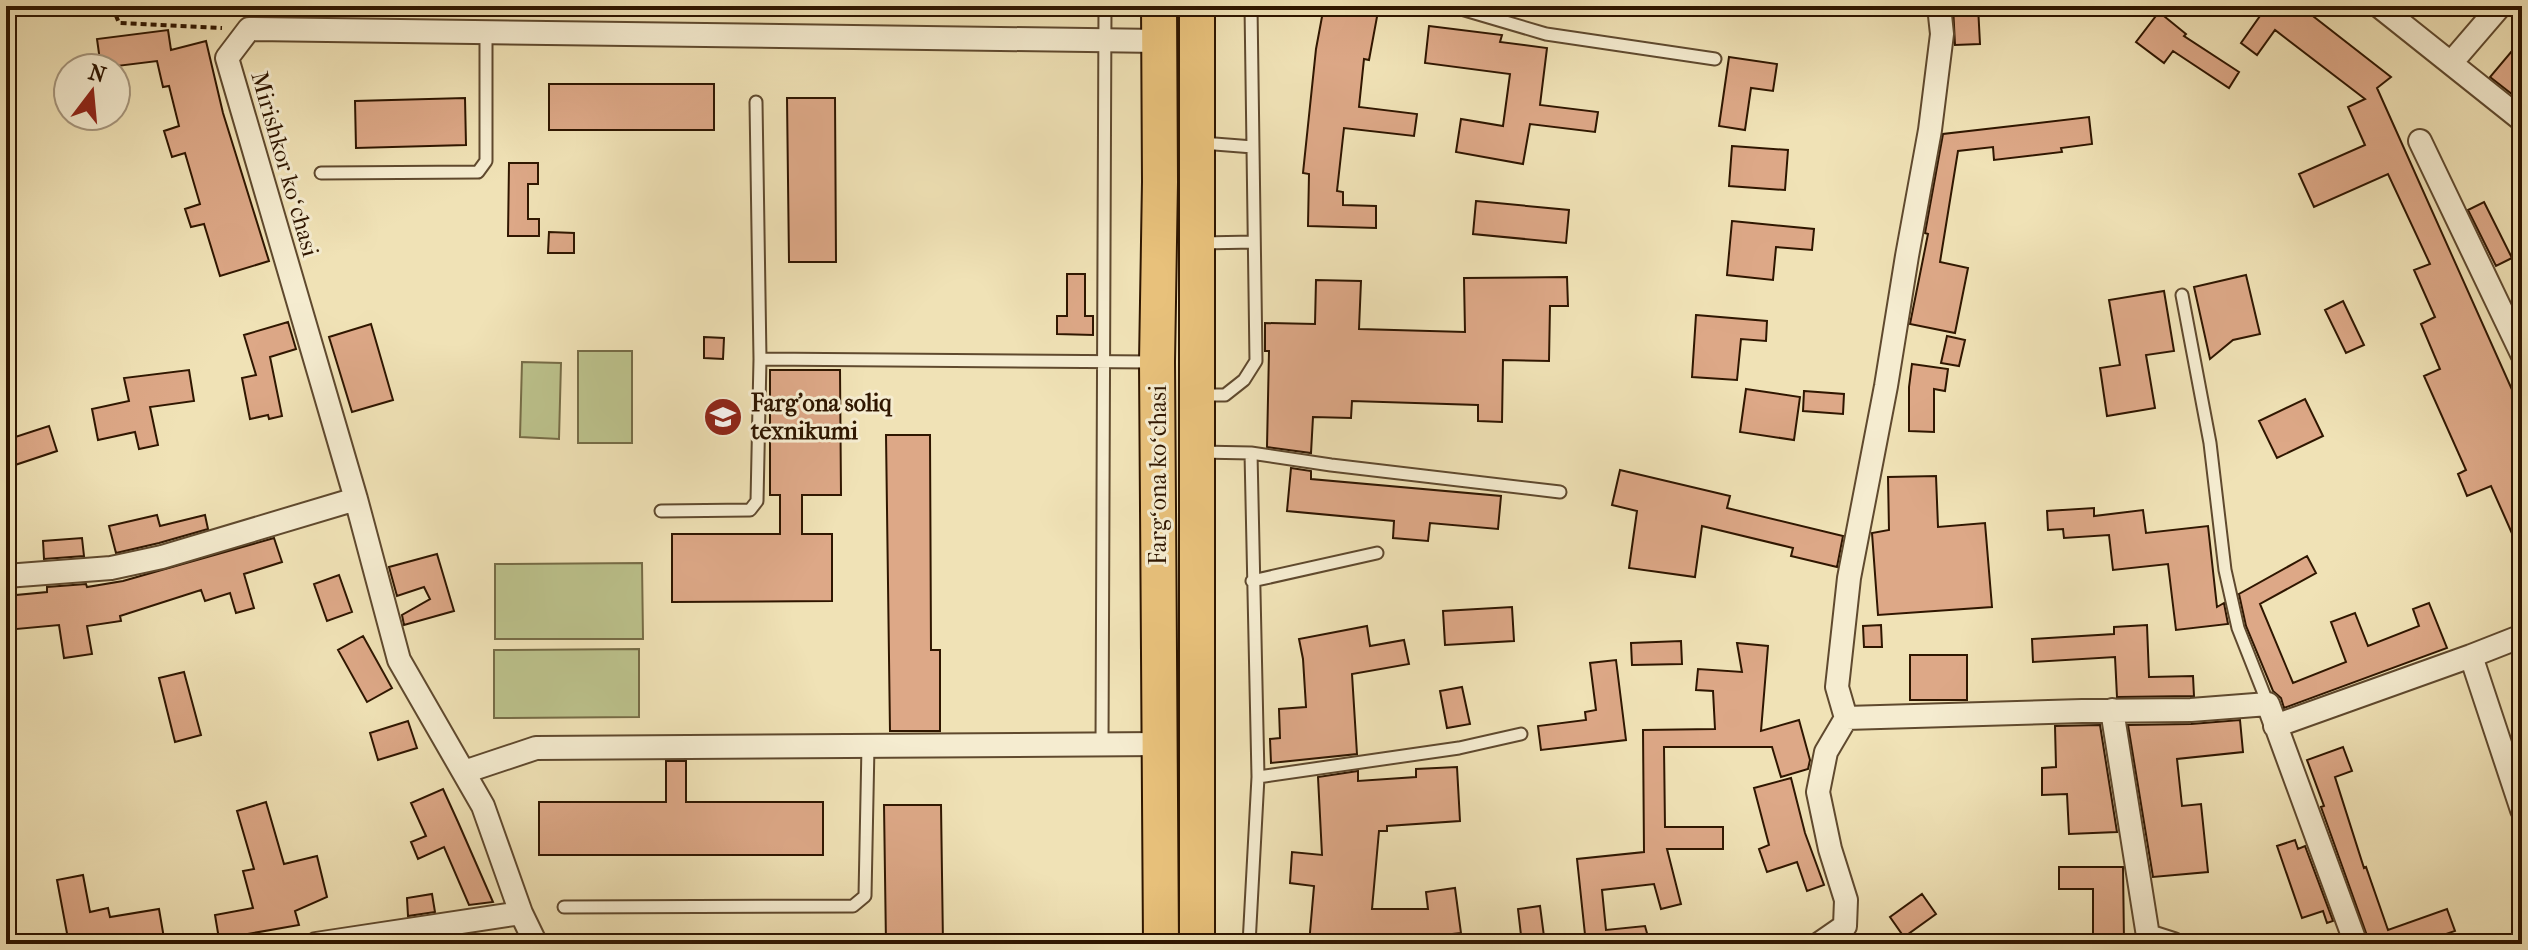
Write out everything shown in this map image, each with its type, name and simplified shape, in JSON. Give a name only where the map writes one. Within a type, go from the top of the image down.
[{"type":"main road","name":"Fargʻona koʻchasi","points":[[1159,6],[1157,362],[1161,944]]},
{"type":"main road","name":"Fargʻona koʻchasi","points":[[1197,6],[1197,944]]},
{"type":"main road","points":[[1160,182],[1197,182]]},
{"type":"street","points":[[1819,944],[1845,926],[1846,900],[1830,849],[1818,792],[1826,752],[1846,718],[1837,687],[1849,578],[1930,130],[1942,34],[1939,6]]},
{"type":"street","points":[[2379,6],[2522,120]]},
{"type":"street","points":[[2451,63],[2500,6]]},
{"type":"street","points":[[249,29],[1159,41]]},
{"type":"street","name":"Mirishkor koʻchasi","points":[[249,29],[227,58],[356,499],[399,660],[483,806],[521,913],[536,944]]},
{"type":"street","points":[[2420,141],[2522,354]]},
{"type":"street","points":[[6,576],[124,565],[162,557],[356,499]]},
{"type":"street","points":[[1846,718],[2112,710],[2191,710],[2272,715],[2471,656],[2522,636]]},
{"type":"street","points":[[2471,656],[2522,810]]},
{"type":"street","points":[[2112,710],[2148,936],[2173,944]]},
{"type":"street","points":[[2272,715],[2356,944]]},
{"type":"street","points":[[464,772],[536,748],[1160,744]]},
{"type":"street","points":[[316,944],[521,913]]},
{"type":"lane","points":[[1102,745],[1105,6]]},
{"type":"lane","points":[[1196,395],[1225,395],[1244,380],[1256,361],[1251,6]]},
{"type":"lane","points":[[1451,6],[1546,34],[1715,59]]},
{"type":"lane","points":[[321,173],[478,172],[486,161],[486,32]]},
{"type":"lane","points":[[661,511],[750,510],[757,501],[760,359],[756,102]]},
{"type":"lane","points":[[1197,143],[1253,147]]},
{"type":"lane","points":[[1197,243],[1254,242]]},
{"type":"lane","points":[[2182,295],[2210,443],[2225,570],[2238,628],[2272,715]]},
{"type":"lane","points":[[760,359],[1157,362]]},
{"type":"lane","points":[[1196,452],[1251,453],[1560,492]]},
{"type":"lane","points":[[1249,944],[1258,777],[1251,453]]},
{"type":"lane","points":[[1252,581],[1377,553]]},
{"type":"lane","points":[[1258,777],[1459,748],[1521,734]]},
{"type":"lane","points":[[564,907],[853,906],[865,896],[868,746]]},
{"type":"path","points":[[112,6],[119,23],[249,29]]},
{"type":"green space","points":[[578,351],[632,351],[632,443],[578,443]]},
{"type":"green space","points":[[522,362],[561,363],[559,439],[520,437]]},
{"type":"green space","points":[[642,563],[643,639],[495,639],[495,564]]},
{"type":"green space","points":[[639,649],[639,717],[494,718],[494,650]]},
{"type":"building","points":[[1324,6],[1379,6],[1369,60],[1364,59],[1359,107],[1417,114],[1414,136],[1344,128],[1337,191],[1343,192],[1343,205],[1376,206],[1376,228],[1308,226],[1309,174],[1303,173],[1316,49]]},
{"type":"building","points":[[1953,6],[1978,6],[1980,44],[1955,45]]},
{"type":"building","points":[[2267,6],[2300,6],[2391,77],[2377,88],[2522,412],[2522,556],[2491,486],[2467,496],[2458,474],[2466,470],[2424,376],[2440,369],[2421,324],[2435,317],[2414,270],[2430,264],[2388,174],[2314,207],[2299,174],[2365,145],[2348,107],[2365,99],[2275,30],[2257,55],[2241,43]]},
{"type":"building","points":[[2159,12],[2186,34],[2184,36],[2239,72],[2229,88],[2173,51],[2164,63],[2136,42]]},
{"type":"building","points":[[1429,26],[1502,35],[1500,42],[1547,48],[1540,105],[1598,112],[1595,132],[1530,124],[1523,164],[1456,152],[1461,119],[1503,126],[1510,74],[1425,63]]},
{"type":"building","points":[[168,30],[171,50],[206,41],[223,113],[269,261],[220,276],[204,224],[191,227],[185,209],[200,204],[185,153],[172,157],[164,131],[179,126],[169,86],[163,87],[157,61],[132,64],[132,52],[99,52],[97,39]]},
{"type":"building","points":[[2522,39],[2522,102],[2490,77]]},
{"type":"building","points":[[1729,57],[1777,64],[1773,91],[1751,88],[1745,130],[1719,126]]},
{"type":"building","points":[[549,84],[714,84],[714,130],[549,130]]},
{"type":"building","points":[[465,98],[466,145],[356,148],[355,101]]},
{"type":"building","points":[[787,98],[835,98],[836,262],[789,262]]},
{"type":"building","points":[[2089,117],[2092,144],[2061,148],[2062,152],[1994,160],[1993,147],[1958,151],[1940,262],[1968,268],[1955,333],[1910,324],[1943,134]]},
{"type":"building","points":[[1732,146],[1788,150],[1785,190],[1729,186]]},
{"type":"building","points":[[509,163],[538,163],[538,184],[528,184],[528,219],[539,219],[539,236],[508,236]]},
{"type":"building","points":[[1476,201],[1569,210],[1566,243],[1473,234]]},
{"type":"building","points":[[2484,202],[2512,258],[2496,266],[2468,210]]},
{"type":"building","points":[[1732,221],[1814,229],[1812,250],[1776,247],[1773,280],[1727,275]]},
{"type":"building","points":[[549,232],[574,233],[574,253],[548,253]]},
{"type":"building","points":[[1067,274],[1085,274],[1085,316],[1093,316],[1093,335],[1057,334],[1057,316],[1067,316]]},
{"type":"building","points":[[2246,275],[2260,334],[2233,340],[2210,359],[2194,287]]},
{"type":"building","points":[[1567,277],[1568,306],[1550,306],[1549,361],[1503,360],[1502,422],[1478,421],[1478,405],[1352,401],[1351,418],[1313,417],[1311,453],[1267,447],[1269,351],[1265,351],[1265,323],[1315,324],[1316,280],[1361,281],[1359,329],[1465,332],[1464,278]]},
{"type":"building","points":[[2164,291],[2174,351],[2146,355],[2155,408],[2107,416],[2100,368],[2120,365],[2109,300]]},
{"type":"building","points":[[2343,301],[2364,345],[2346,353],[2325,310]]},
{"type":"building","points":[[1696,315],[1767,321],[1766,341],[1741,339],[1737,380],[1692,377]]},
{"type":"building","points":[[288,322],[296,349],[270,357],[282,416],[250,419],[242,378],[256,375],[244,335]]},
{"type":"building","points":[[371,324],[393,400],[352,412],[329,337]]},
{"type":"building","points":[[1947,336],[1965,340],[1959,366],[1941,363]]},
{"type":"building","points":[[704,337],[724,338],[723,359],[704,358]]},
{"type":"building","points":[[1912,364],[1948,369],[1945,391],[1934,389],[1934,432],[1909,431]]},
{"type":"building","points":[[189,370],[194,401],[150,407],[158,445],[139,449],[135,432],[98,440],[92,409],[129,401],[124,378]]},
{"type":"building","points":[[770,370],[840,370],[841,495],[802,495],[802,534],[832,534],[832,601],[672,602],[672,534],[780,534],[780,495],[770,495]]},
{"type":"building","points":[[1746,389],[1800,397],[1794,440],[1740,432]]},
{"type":"building","points":[[1804,391],[1844,394],[1843,414],[1803,411]]},
{"type":"building","points":[[2305,399],[2323,436],[2277,458],[2259,421]]},
{"type":"building","points":[[49,426],[57,451],[6,468],[6,440]]},
{"type":"building","points":[[886,435],[930,435],[931,650],[940,650],[940,731],[890,731]]},
{"type":"building","points":[[1291,468],[1311,471],[1311,479],[1501,496],[1498,529],[1430,523],[1428,541],[1393,538],[1394,521],[1287,511]]},
{"type":"building","points":[[1620,470],[1730,496],[1727,508],[1843,536],[1837,567],[1791,556],[1793,548],[1702,526],[1695,577],[1629,568],[1637,511],[1612,505]]},
{"type":"building","points":[[1936,476],[1938,527],[1985,523],[1992,607],[1878,615],[1872,533],[1889,530],[1888,477]]},
{"type":"building","points":[[2094,508],[2094,516],[2143,510],[2146,533],[2208,526],[2217,607],[2224,603],[2228,624],[2176,630],[2168,564],[2113,570],[2109,535],[2064,538],[2063,529],[2048,530],[2047,511]]},
{"type":"building","points":[[157,515],[160,526],[205,515],[208,529],[116,553],[109,526]]},
{"type":"building","points":[[82,538],[84,556],[44,559],[43,541]]},
{"type":"building","points":[[274,538],[282,562],[244,574],[254,608],[236,613],[230,593],[205,601],[201,590],[120,616],[121,621],[87,626],[92,654],[64,658],[59,625],[6,630],[6,596],[47,592],[47,587],[86,584],[87,587],[123,581]]},
{"type":"building","points":[[437,554],[454,611],[404,625],[402,615],[430,599],[424,587],[397,596],[389,567]]},
{"type":"building","points":[[2307,556],[2316,573],[2260,604],[2293,683],[2346,662],[2331,622],[2355,613],[2368,646],[2419,626],[2413,609],[2429,603],[2447,648],[2284,708],[2281,698],[2273,691],[2246,626],[2239,594]]},
{"type":"building","points":[[339,575],[352,612],[327,621],[314,584]]},
{"type":"building","points":[[1512,607],[1514,641],[1445,645],[1443,611]]},
{"type":"building","points":[[1881,625],[1882,647],[1864,647],[1863,626]]},
{"type":"building","points":[[2147,625],[2149,677],[2193,676],[2194,696],[2117,697],[2115,657],[2033,662],[2032,639],[2114,634],[2114,627]]},
{"type":"building","points":[[1367,626],[1370,646],[1404,640],[1409,664],[1352,674],[1357,754],[1271,763],[1270,739],[1280,738],[1279,709],[1306,707],[1299,639]]},
{"type":"building","points":[[363,636],[392,688],[367,702],[338,650]]},
{"type":"building","points":[[1681,641],[1682,664],[1632,665],[1631,643]]},
{"type":"building","points":[[1737,643],[1768,646],[1761,731],[1799,720],[1810,760],[1808,769],[1781,777],[1772,747],[1664,747],[1665,827],[1723,827],[1723,849],[1667,849],[1681,904],[1661,909],[1654,884],[1602,890],[1606,930],[1645,926],[1650,944],[1586,944],[1577,859],[1644,852],[1643,730],[1715,729],[1713,691],[1696,690],[1698,669],[1742,672]]},
{"type":"building","points":[[1910,655],[1967,655],[1967,700],[1910,700]]},
{"type":"building","points":[[1616,660],[1626,740],[1541,750],[1538,726],[1586,720],[1585,712],[1596,710],[1590,663]]},
{"type":"building","points":[[184,672],[201,735],[175,742],[159,678]]},
{"type":"building","points":[[1462,687],[1470,724],[1447,728],[1440,691]]},
{"type":"building","points":[[2240,720],[2243,752],[2177,759],[2182,806],[2201,804],[2208,872],[2153,877],[2128,725]]},
{"type":"building","points":[[408,721],[417,748],[378,760],[370,733]]},
{"type":"building","points":[[2100,725],[2117,832],[2069,834],[2067,794],[2042,795],[2042,768],[2056,767],[2055,726]]},
{"type":"building","points":[[2343,747],[2352,771],[2335,777],[2388,930],[2447,909],[2455,931],[2417,944],[2370,944],[2307,760]]},
{"type":"building","points":[[666,761],[686,761],[686,802],[823,802],[823,855],[539,855],[539,802],[666,802]]},
{"type":"building","points":[[1457,767],[1460,821],[1387,826],[1387,831],[1379,831],[1372,909],[1428,909],[1426,892],[1455,888],[1461,933],[1400,940],[1400,944],[1309,944],[1314,886],[1290,883],[1292,852],[1322,855],[1318,777],[1358,771],[1358,781],[1416,777],[1416,769]]},
{"type":"building","points":[[1791,778],[1805,833],[1824,885],[1807,891],[1797,862],[1767,872],[1759,849],[1769,845],[1754,788]]},
{"type":"building","points":[[443,789],[493,902],[469,905],[444,847],[418,859],[411,842],[426,836],[411,803]]},
{"type":"building","points":[[266,802],[284,864],[317,856],[327,897],[295,911],[299,925],[219,939],[215,915],[253,908],[243,871],[254,869],[237,811]]},
{"type":"building","points":[[884,805],[941,805],[943,944],[886,944]]},
{"type":"building","points":[[2295,840],[2298,849],[2305,846],[2333,921],[2327,923],[2323,911],[2302,918],[2277,846]]},
{"type":"building","points":[[2059,867],[2123,867],[2124,941],[2093,940],[2093,889],[2059,889]]},
{"type":"building","points":[[83,875],[90,912],[108,908],[110,917],[159,909],[165,944],[69,944],[57,880]]},
{"type":"building","points":[[432,894],[435,912],[408,916],[407,898]]},
{"type":"building","points":[[1922,894],[1936,914],[1904,937],[1890,917]]},
{"type":"building","points":[[1540,906],[1545,944],[1522,944],[1518,909]]},
{"type":"place","name":"Farg'ona soliq texnikumi","points":[[723,417]]}]
